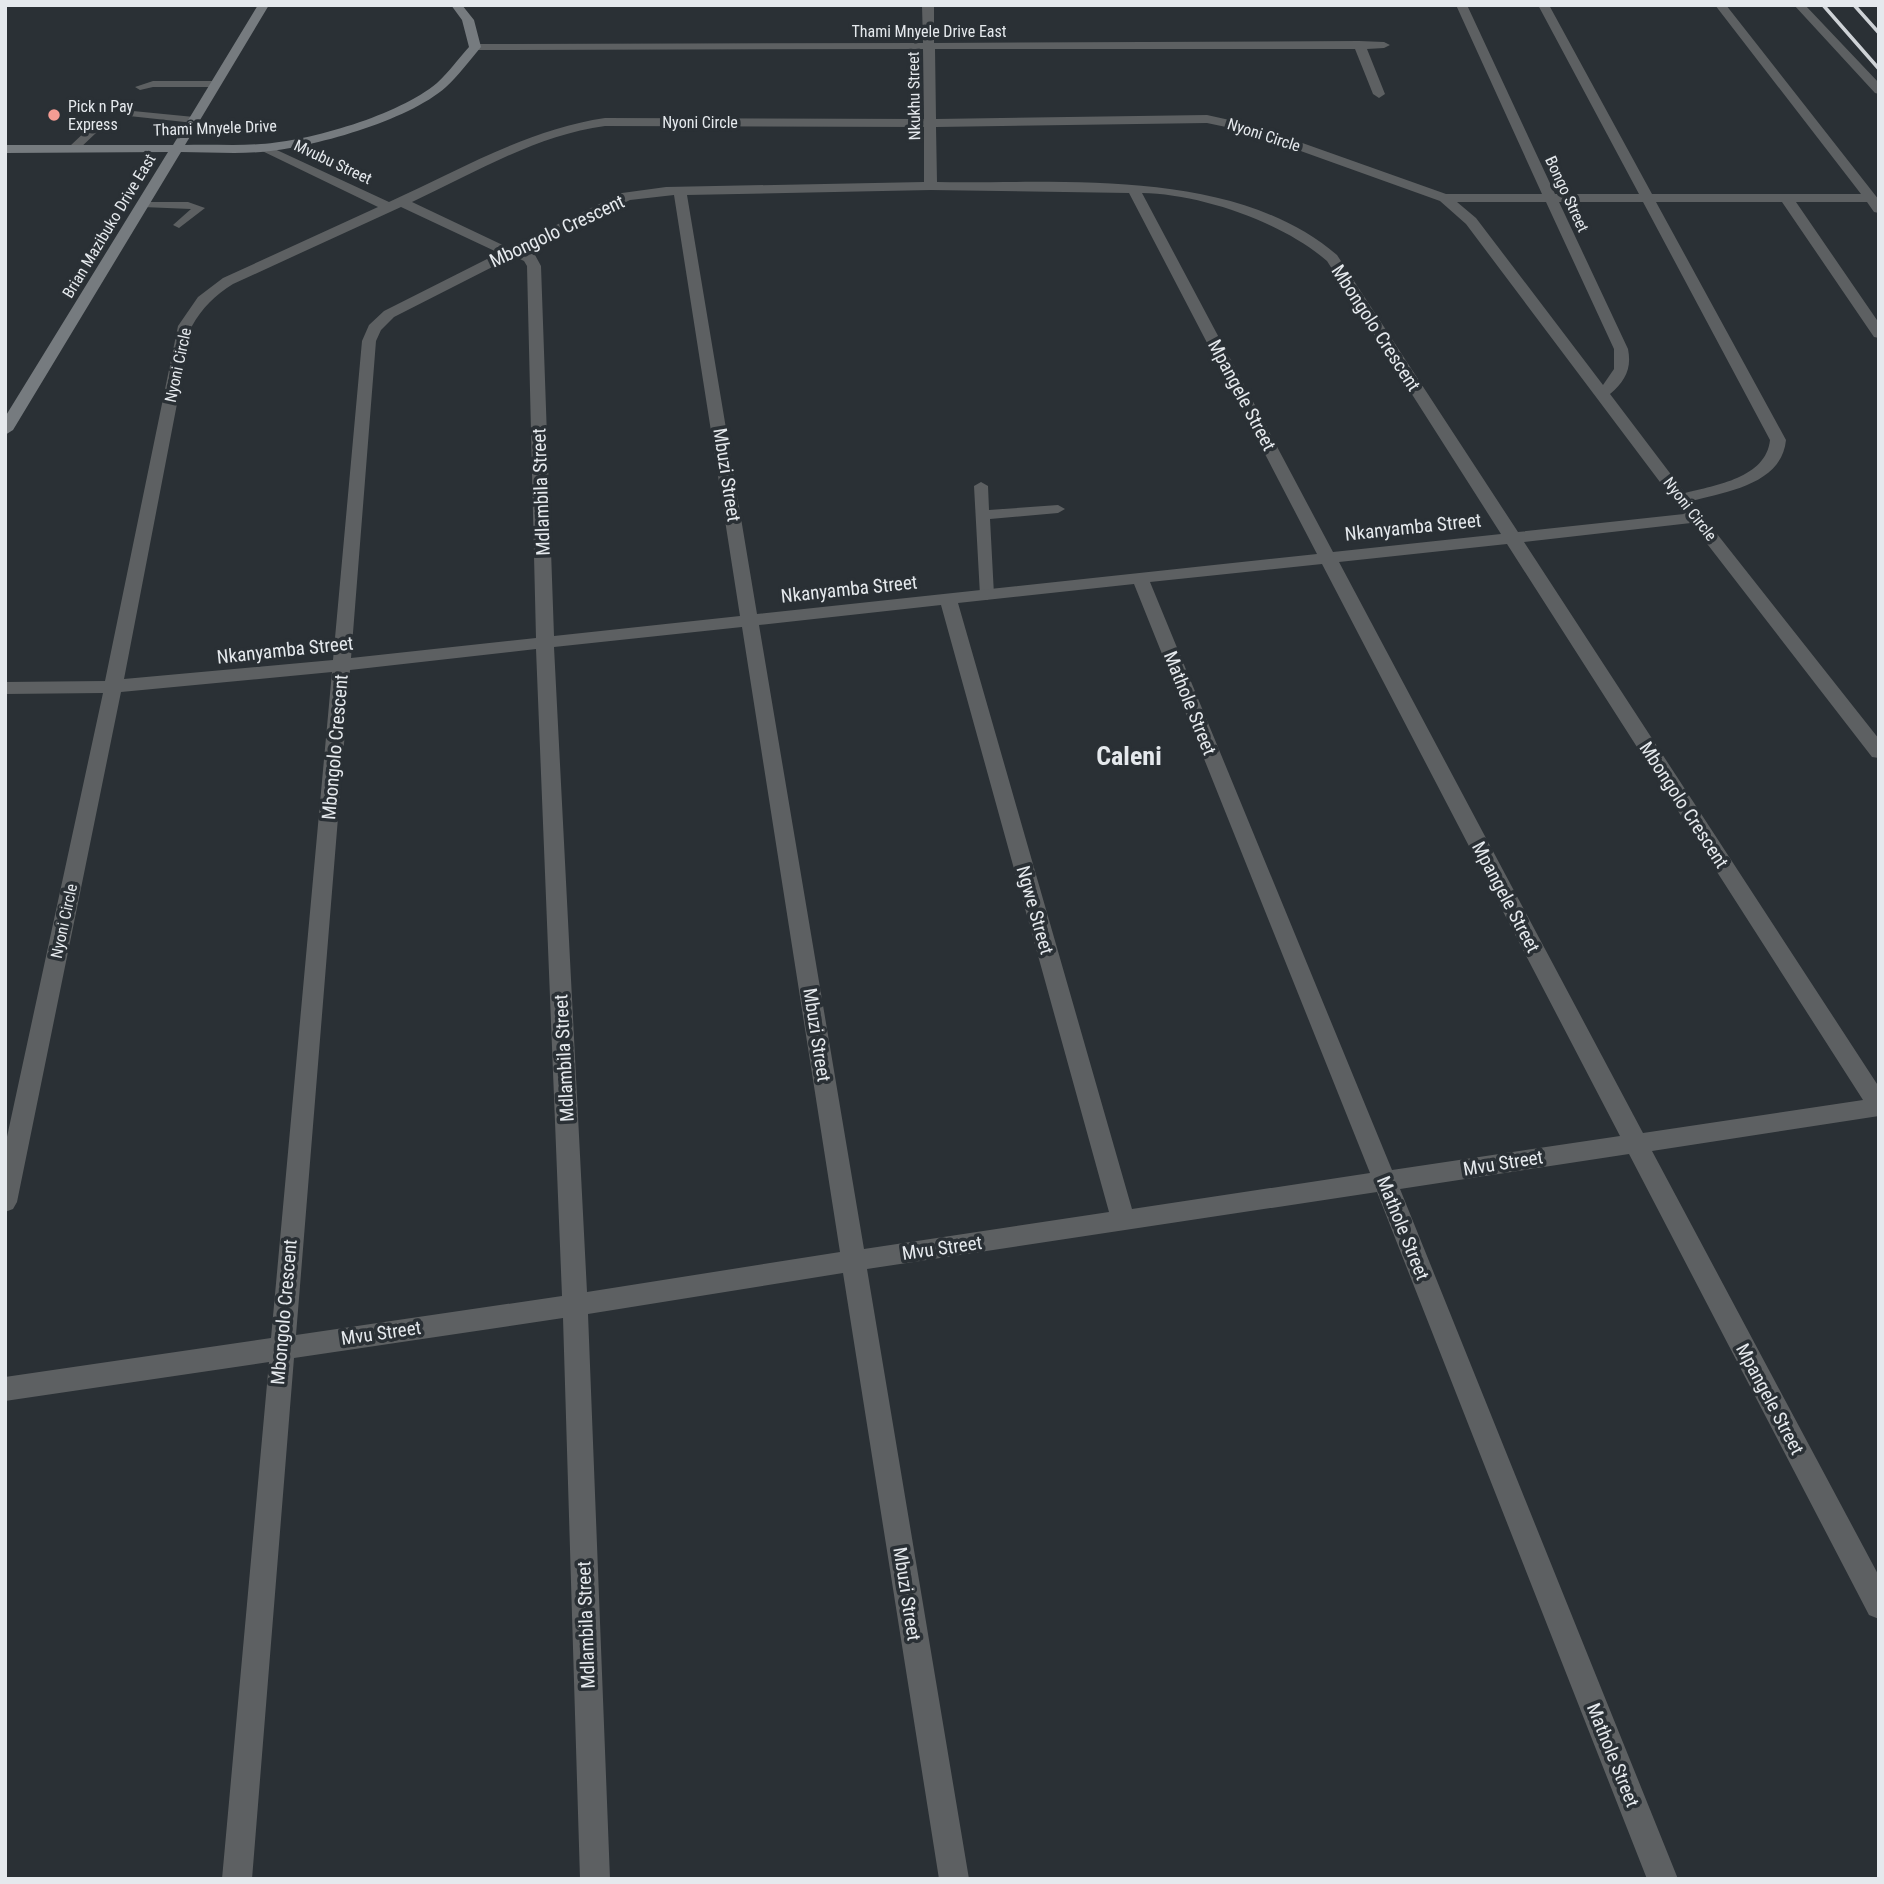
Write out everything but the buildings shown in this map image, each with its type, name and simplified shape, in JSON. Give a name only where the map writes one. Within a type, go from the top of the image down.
[{"type":"street","name":"Brian Mazibuko Drive East","points":[[5,430],[264,5]]},
{"type":"street","points":[[456,5],[468,20],[475,47]]},
{"type":"street","name":"Nkukhu Street","points":[[928,5],[931,186]]},
{"type":"street","name":"Bongo Street","points":[[1461,5],[1548,198],[1621,349],[1623,372],[1618,380],[1602,393]]},
{"type":"street","points":[[1543,5],[1773,427],[1779,445],[1775,460],[1764,469],[1726,486],[1681,499]]},
{"type":"street","points":[[1720,5],[1879,209]]},
{"type":"street","points":[[1799,5],[1879,90]]},
{"type":"street","points":[[1359,44],[1379,94]]},
{"type":"street","name":"Thami Mnyele Drive East","points":[[475,47],[1384,45]]},
{"type":"street","name":"Thami Mnyele Drive","points":[[5,149],[261,148],[323,136],[384,117],[415,102],[441,85],[475,47]]},
{"type":"street","name":"Nyoni Circle","points":[[5,1202],[13,1128],[113,687],[185,326],[189,317],[209,293],[228,281],[546,135],[588,124],[639,121],[930,123],[1177,118],[1219,121],[1248,128],[1445,198],[1471,221],[1681,499],[1879,752]]},
{"type":"street","name":"Mvubu Street","points":[[261,148],[517,254]]},
{"type":"street","name":"Mbongolo Crescent","points":[[237,1879],[281,1347],[371,334],[380,320],[389,314],[517,254],[544,236],[627,196],[680,191],[931,186],[1133,188],[1169,191],[1210,200],[1301,236],[1326,252],[1879,1107]]},
{"type":"street","name":"Mpangele Street","points":[[1133,188],[1879,1605]]},
{"type":"street","name":"Mbuzi Street","points":[[680,191],[954,1879]]},
{"type":"street","points":[[1445,198],[1868,198]]},
{"type":"street","points":[[1787,198],[1879,334]]},
{"type":"street","name":"Mdlambila Street","points":[[517,254],[534,266],[545,643],[575,1305],[595,1879]]},
{"type":"street","name":"Nkanyamba Street","points":[[7,690],[113,687],[342,666],[1696,518]]},
{"type":"street","name":"Mathole Street","points":[[1140,579],[1385,1182],[1663,1879]]},
{"type":"street","name":"Ngwe Street","points":[[948,599],[1123,1221]]},
{"type":"street","name":"Mvu Street","points":[[5,1388],[575,1305],[1634,1142],[1879,1107]]},
{"type":"lane","points":[[140,88],[153,84],[215,85]]},
{"type":"lane","points":[[133,114],[194,120]]},
{"type":"lane","points":[[74,148],[93,130],[111,121]]},
{"type":"lane","points":[[143,204],[188,205],[199,208],[179,225]]},
{"type":"lane","points":[[981,486],[987,595]]},
{"type":"lane","points":[[984,515],[1058,509]]},
{"type":"railway","points":[[1823,5],[1879,69]]},
{"type":"railway","points":[[1854,5],[1879,33]]},
{"type":"place","name":"Pick n Pay Express","points":[[54,115]]},
{"type":"district","name":"Caleni","points":[[1129,756]]}]
